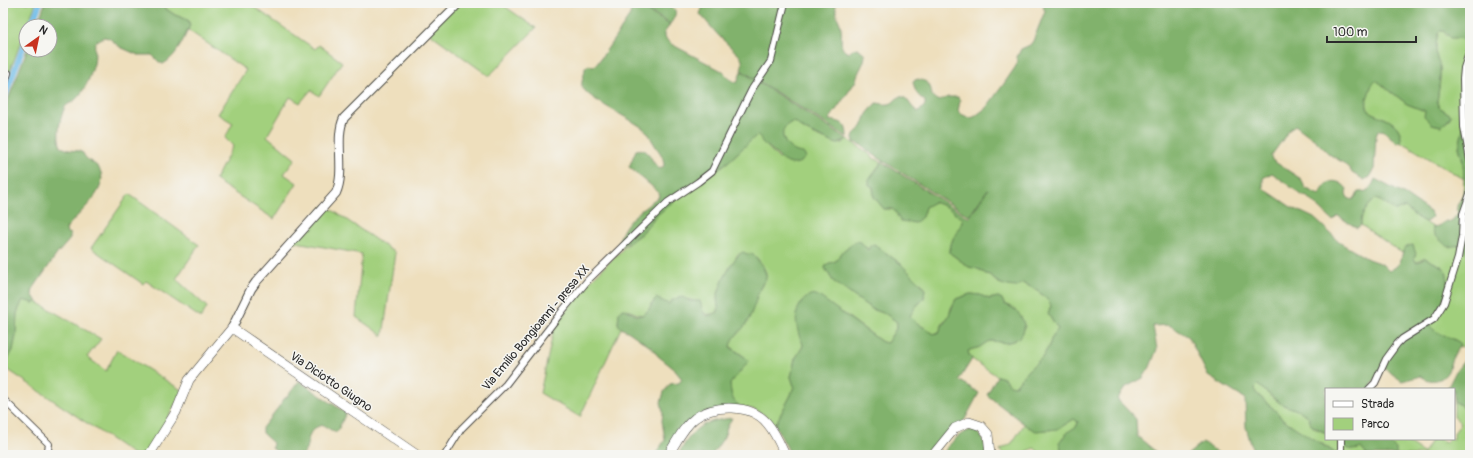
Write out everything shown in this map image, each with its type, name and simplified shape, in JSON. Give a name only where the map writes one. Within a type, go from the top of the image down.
[{"type":"main road","points":[[149,455],[176,412],[189,380],[232,328]]},
{"type":"main road","name":"Via Diciotto Giugno","points":[[232,328],[417,455]]},
{"type":"main road","points":[[668,455],[681,434],[695,418],[702,414],[728,408],[747,411],[762,418],[776,435],[785,455]]},
{"type":"main road","points":[[932,455],[955,428],[969,422],[981,426],[988,434],[990,455]]},
{"type":"street","points":[[232,328],[256,282],[336,193],[340,175],[340,127],[344,118],[459,3]]},
{"type":"street","name":"Via Emilio Bongioanni - presa XX","points":[[445,455],[461,429],[506,384],[588,280],[668,202],[712,171],[752,89],[771,61],[785,3]]},
{"type":"street","points":[[1470,50],[1462,79],[1464,127],[1470,160]]},
{"type":"street","points":[[3,89],[8,73]]},
{"type":"street","points":[[1370,388],[1375,383],[1386,359],[1397,344],[1434,319],[1444,303],[1458,258],[1462,236],[1463,214],[1470,194]]},
{"type":"street","points":[[3,399],[49,444],[48,455]]},
{"type":"street","points":[[1341,440],[1341,455]]},
{"type":"green space","points":[[3,3],[36,3],[30,18],[18,18],[18,50],[3,89]]},
{"type":"green space","points":[[45,3],[157,3],[175,15],[188,20],[190,25],[176,52],[163,64],[152,55],[138,55],[120,47],[109,38],[104,37],[95,42],[94,64],[90,76],[84,89],[78,97],[65,107],[60,121],[59,138],[61,147],[83,153],[86,158],[98,167],[102,178],[100,186],[90,202],[66,229],[67,233],[70,234],[70,239],[57,254],[33,289],[32,294],[37,302],[33,303],[23,300],[17,313],[16,336],[13,350],[4,367],[3,113],[24,58],[58,58],[58,18],[40,18]]},
{"type":"green space","points":[[157,3],[248,3],[315,49],[319,45],[342,62],[319,96],[311,90],[300,103],[290,97],[267,136],[295,159],[284,174],[297,183],[274,219],[215,180],[233,146],[225,138],[233,123],[218,114],[246,70],[188,30],[190,25],[188,20],[175,15]]},
{"type":"green space","points":[[457,3],[500,3],[536,28],[489,76],[428,32]]},
{"type":"green space","points":[[637,3],[667,4],[675,11],[675,16],[670,24]]},
{"type":"green space","points":[[704,3],[835,3],[837,16],[841,26],[841,43],[843,49],[849,53],[853,49],[858,48],[865,54],[864,61],[856,81],[829,120],[837,121],[842,124],[846,128],[847,137],[741,70],[742,62],[739,55],[718,35],[700,14]]},
{"type":"green space","points":[[1045,3],[1470,3],[1470,43],[1460,38],[1451,38],[1444,31],[1439,31],[1437,37],[1436,52],[1440,67],[1440,81],[1437,103],[1439,107],[1451,115],[1444,124],[1441,126],[1432,124],[1424,116],[1425,111],[1407,104],[1376,80],[1372,83],[1367,98],[1367,107],[1369,111],[1392,122],[1397,127],[1400,133],[1401,142],[1397,143],[1383,130],[1378,131],[1376,136],[1374,169],[1369,177],[1364,180],[1352,173],[1350,169],[1342,162],[1329,154],[1315,140],[1295,125],[1291,128],[1271,156],[1272,160],[1301,179],[1305,188],[1319,195],[1329,182],[1335,181],[1347,189],[1346,194],[1348,198],[1353,200],[1359,192],[1370,189],[1375,179],[1405,195],[1430,212],[1432,217],[1429,220],[1425,222],[1416,217],[1405,207],[1396,211],[1375,199],[1365,211],[1362,217],[1361,225],[1357,228],[1338,216],[1333,221],[1308,197],[1303,196],[1272,173],[1263,178],[1263,188],[1291,207],[1314,218],[1342,244],[1368,259],[1382,264],[1389,271],[1400,262],[1405,249],[1413,245],[1416,254],[1414,258],[1416,262],[1425,258],[1443,267],[1446,271],[1448,291],[1432,322],[1431,327],[1437,332],[1460,343],[1445,375],[1436,380],[1428,380],[1421,376],[1402,381],[1384,368],[1371,386],[1374,388],[1325,388],[1325,432],[1311,425],[1308,416],[1300,411],[1281,404],[1258,385],[1255,388],[1256,393],[1278,413],[1280,417],[1338,455],[1251,455],[1253,451],[1246,427],[1245,399],[1208,376],[1189,337],[1169,325],[1153,326],[1157,349],[1150,367],[1143,378],[1126,387],[1117,399],[1136,419],[1137,436],[1155,451],[1151,455],[1063,455],[1059,442],[1069,431],[1077,426],[1078,422],[1074,419],[1058,429],[1036,431],[1028,427],[987,395],[997,376],[1004,378],[1010,385],[1015,386],[1027,371],[1042,358],[1052,337],[1058,329],[1048,314],[1051,305],[1049,301],[1038,292],[1022,283],[1018,287],[1002,284],[990,275],[978,269],[969,267],[950,253],[953,238],[963,219],[947,207],[934,202],[925,207],[922,217],[915,223],[900,221],[895,211],[891,209],[884,209],[874,197],[873,187],[869,185],[869,180],[882,162],[969,218],[988,189],[969,216],[868,151],[863,146],[854,142],[853,138],[855,133],[862,127],[867,114],[876,103],[889,104],[899,97],[903,97],[916,111],[919,112],[925,105],[925,101],[918,95],[914,88],[913,81],[918,79],[928,84],[932,96],[939,101],[948,97],[958,97],[960,101],[958,111],[970,118],[974,117],[986,108],[1003,85],[1016,66],[1017,57],[1021,49],[1030,45],[1033,41],[1045,11],[1043,7]]},
{"type":"green space","points":[[636,4],[670,25],[664,33],[664,37],[671,44],[722,71],[732,81],[737,83],[741,71],[847,139],[838,144],[834,143],[807,131],[797,123],[792,122],[786,126],[783,131],[784,140],[788,146],[799,153],[803,153],[806,157],[796,164],[792,164],[783,161],[762,142],[760,137],[757,135],[729,161],[717,170],[697,181],[654,218],[642,233],[622,247],[619,243],[620,238],[628,223],[639,212],[659,197],[658,192],[655,189],[629,167],[636,150],[645,150],[660,169],[664,166],[663,159],[646,131],[639,125],[592,97],[585,91],[582,84],[585,68],[589,65],[593,67],[597,64],[629,17],[632,8]]},
{"type":"green space","points":[[1439,31],[1444,31],[1446,35],[1460,38],[1470,43],[1470,48],[1464,55],[1460,73],[1463,84],[1463,129],[1459,147],[1463,161],[1464,179],[1401,142],[1400,133],[1397,127],[1392,122],[1369,111],[1367,107],[1372,82],[1376,80],[1407,104],[1425,111],[1425,116],[1432,124],[1441,126],[1449,120],[1451,115],[1439,107],[1437,103],[1440,81],[1440,66],[1436,56],[1436,48]]},
{"type":"green space","points":[[1470,48],[1470,256],[1459,245],[1449,247],[1436,236],[1433,227],[1446,221],[1451,222],[1458,213],[1457,206],[1463,194],[1463,161],[1459,147],[1463,129],[1463,84],[1460,73],[1464,55]]},
{"type":"green space","points":[[792,122],[797,123],[804,130],[838,144],[843,143],[847,139],[873,158],[882,162],[877,168],[873,187],[874,197],[884,209],[893,209],[897,212],[898,217],[922,217],[925,207],[934,202],[947,207],[963,219],[953,238],[950,253],[969,267],[978,269],[990,275],[998,283],[1021,283],[1029,286],[1043,295],[1052,305],[1049,309],[1058,330],[1052,337],[1042,358],[1027,371],[1015,386],[1010,386],[1004,378],[997,376],[972,359],[968,351],[989,341],[1011,342],[1019,337],[1025,327],[1016,310],[1004,304],[1002,299],[998,297],[989,299],[980,295],[970,294],[956,299],[949,316],[943,323],[939,332],[934,334],[917,323],[910,316],[924,298],[925,288],[922,284],[915,279],[901,264],[874,244],[868,250],[865,246],[856,241],[844,250],[836,261],[827,264],[825,268],[833,281],[872,309],[886,314],[897,322],[897,327],[887,343],[882,342],[843,313],[803,301],[801,305],[800,337],[803,341],[803,346],[795,359],[791,377],[794,386],[791,395],[775,425],[759,412],[738,406],[731,395],[730,384],[748,361],[730,346],[730,341],[747,323],[759,291],[766,278],[766,273],[762,264],[756,257],[738,254],[726,274],[717,297],[719,311],[712,314],[705,314],[701,311],[701,306],[693,301],[686,299],[669,304],[656,298],[648,311],[643,314],[634,313],[627,309],[619,313],[618,323],[621,328],[580,417],[540,393],[555,324],[588,283],[631,241],[642,233],[661,210],[729,161],[757,134],[779,159],[798,153],[788,147],[783,135],[784,128]]},
{"type":"green space","points":[[129,194],[199,245],[176,279],[207,307],[201,318],[146,281],[143,284],[91,248]]},
{"type":"green space","points":[[1375,199],[1401,209],[1405,207],[1416,217],[1433,227],[1433,232],[1438,238],[1459,245],[1470,256],[1470,338],[1465,346],[1459,347],[1460,343],[1437,332],[1431,327],[1432,322],[1448,291],[1446,271],[1443,267],[1425,258],[1416,262],[1414,258],[1404,249],[1402,253],[1361,225],[1363,214]]},
{"type":"green space","points":[[325,205],[395,253],[383,336],[356,317],[362,254],[291,241]]},
{"type":"green space","points":[[856,241],[861,242],[868,250],[870,246],[874,244],[901,264],[925,288],[924,298],[910,316],[917,323],[934,334],[939,332],[956,299],[970,294],[980,295],[989,299],[998,297],[1002,299],[1004,304],[1011,307],[1019,314],[1024,324],[1023,333],[1015,340],[1004,343],[989,341],[968,351],[972,359],[959,380],[979,393],[964,421],[937,444],[929,455],[791,455],[775,425],[791,395],[794,386],[791,377],[795,359],[803,346],[799,336],[796,315],[799,306],[808,296],[813,294],[820,297],[882,342],[887,343],[897,327],[897,322],[886,314],[872,309],[833,281],[825,268],[827,264],[836,261],[844,250]]},
{"type":"green space","points":[[743,252],[752,254],[756,258],[762,266],[766,276],[748,320],[732,341],[730,347],[749,361],[730,384],[732,397],[741,407],[706,412],[666,455],[655,455],[665,440],[661,402],[664,392],[670,384],[679,383],[682,379],[673,368],[658,356],[652,348],[621,328],[618,324],[619,313],[622,309],[624,309],[634,314],[642,315],[648,311],[656,298],[669,304],[672,300],[682,297],[690,301],[700,301],[703,312],[706,315],[718,312],[717,299],[723,280],[735,259]]},
{"type":"green space","points":[[23,299],[33,303],[37,302],[101,339],[87,357],[106,371],[117,350],[183,391],[146,455],[134,455],[4,367],[13,350],[17,313]]},
{"type":"green space","points":[[1470,353],[1470,411],[1455,402],[1455,388],[1448,388],[1456,371]]},
{"type":"green space","points":[[299,381],[346,413],[337,432],[323,425],[317,427],[310,433],[303,455],[291,455],[279,452],[272,448],[273,443],[262,433],[262,428],[281,404],[282,400],[287,397]]},
{"type":"green space","points":[[1258,385],[1285,406],[1304,413],[1308,416],[1314,428],[1325,433],[1325,440],[1336,440],[1342,446],[1361,448],[1367,455],[1338,455],[1321,443],[1308,437],[1280,417],[1278,413],[1256,393],[1255,388]]},
{"type":"green space","points":[[1455,402],[1470,411],[1470,455],[1395,455],[1396,449],[1390,443],[1392,440],[1404,440],[1423,453],[1431,440],[1442,440],[1446,443],[1448,440],[1455,440],[1455,432],[1461,423],[1455,418]]},
{"type":"green space","points":[[732,418],[724,437],[712,455],[678,455],[689,438],[699,428],[705,424]]},
{"type":"green space","points":[[1074,419],[1078,422],[1077,426],[1062,438],[1061,452],[1063,455],[1043,455],[1034,448],[1022,454],[1003,455],[1000,450],[1012,443],[1025,423],[1033,428],[1049,430]]},
{"type":"green space","points":[[971,430],[979,433],[983,439],[986,455],[942,455],[951,443],[962,434]]},
{"type":"green space","points":[[1337,440],[1392,440],[1390,443],[1396,449],[1396,455],[1367,455],[1361,448],[1354,450],[1341,444]]},
{"type":"green space","points":[[1203,442],[1221,455],[1187,455]]},
{"type":"waterway","points":[[34,18],[40,3]]},
{"type":"waterway","points":[[3,101],[19,58]]}]
